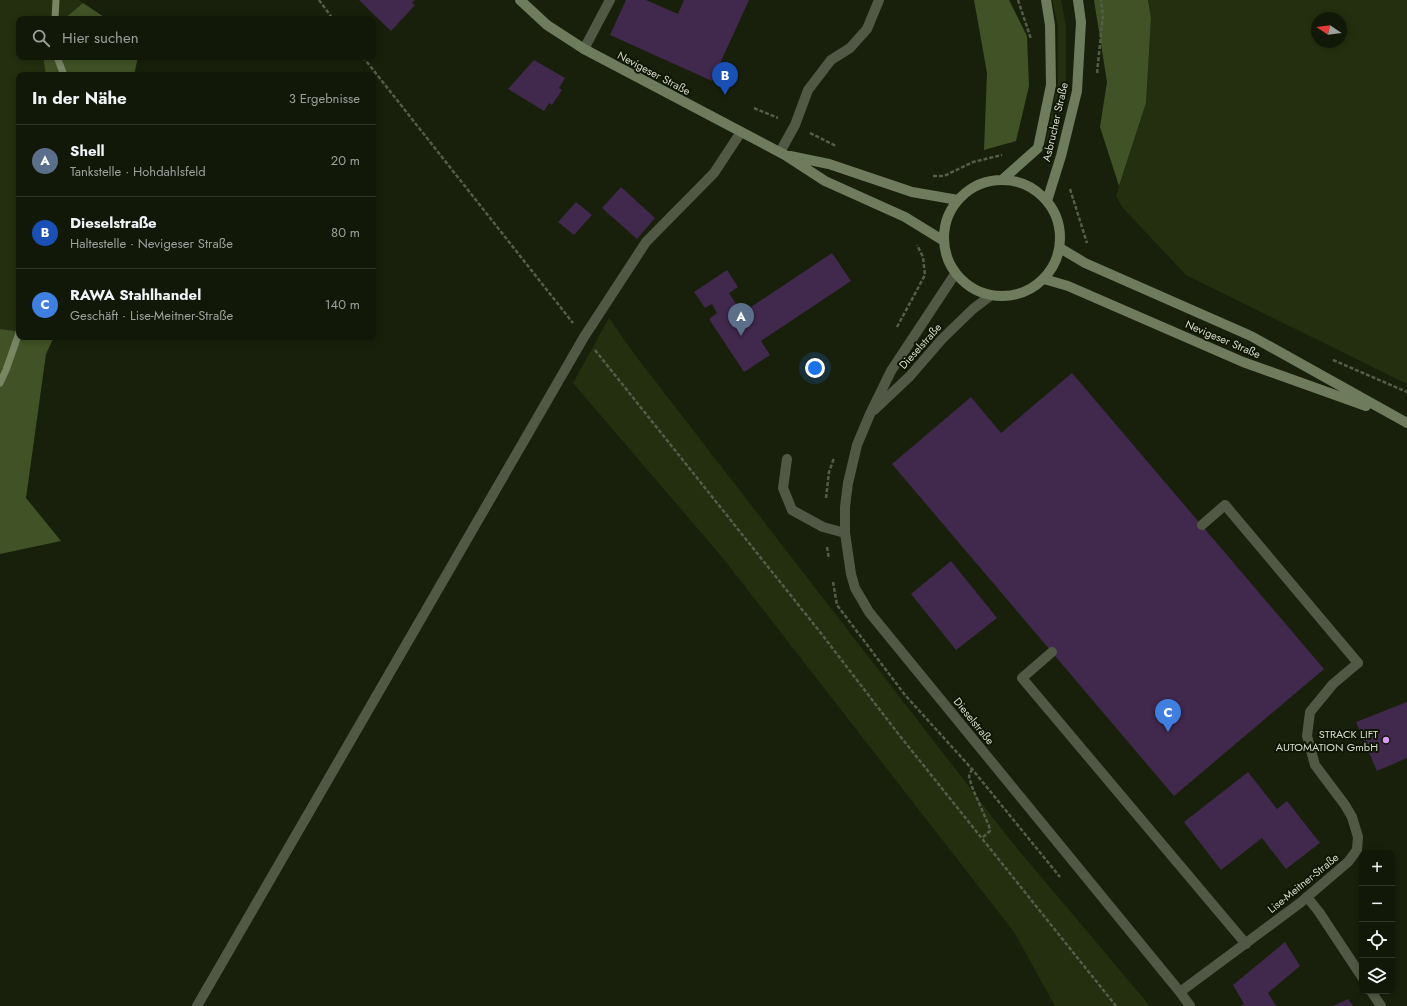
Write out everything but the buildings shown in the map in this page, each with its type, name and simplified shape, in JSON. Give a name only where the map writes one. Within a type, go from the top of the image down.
[{"type":"main road","name":"Nevigeser Straße","points":[[520,0],[547,25],[584,49],[783,154],[825,181],[905,216],[944,241]]},
{"type":"main road","name":"Asbrucher Straße","points":[[1002,180],[1038,148],[1050,85],[1050,25],[1046,0]]},
{"type":"main road","name":"Asbrucher Straße","points":[[1047,201],[1077,91],[1081,22],[1078,0]]},
{"type":"main road","name":"Nevigeser Straße","points":[[783,154],[829,164],[912,192],[958,200]]},
{"type":"main road","points":[[1002,180],[1015,181],[1027,185],[1038,192],[1054,211],[1059,223],[1060,236],[1060,248],[1056,260],[1044,279],[1032,288],[1019,294],[1005,297],[990,296],[971,288],[954,274],[948,259],[944,241],[947,220],[950,212],[958,200],[967,191],[978,185],[990,181],[1002,180]]},
{"type":"main road","name":"Nevigeser Straße","points":[[1060,248],[1085,263],[1252,336],[1407,423]]},
{"type":"main road","name":"Nevigeser Straße","points":[[1044,279],[1068,286],[1243,362],[1394,416]]},
{"type":"street","points":[[584,49],[610,0]]},
{"type":"street","points":[[783,154],[808,90],[831,60],[850,48],[867,29],[879,0]]},
{"type":"street","points":[[197,1006],[584,337],[646,242],[714,173],[741,132]]},
{"type":"street","name":"Dieselstraße","points":[[954,274],[891,371],[870,414],[858,445],[848,483],[845,507],[845,533],[851,574],[855,588],[869,612],[1190,1006]]},
{"type":"street","name":"Dieselstraße","points":[[870,414],[910,376],[942,338],[973,309],[990,296]]},
{"type":"street","points":[[787,459],[783,488],[792,510],[823,527],[845,533]]},
{"type":"street","name":"Lise-Meitner-Straße","points":[[1180,992],[1307,897],[1348,862],[1357,850],[1358,837],[1352,817],[1345,804],[1316,764],[1307,736],[1310,712],[1333,684],[1358,663],[1225,505],[1202,525]]},
{"type":"street","points":[[1052,652],[1022,678],[1246,944]]},
{"type":"street","points":[[1307,897],[1319,912],[1359,972]]},
{"type":"street","points":[[1373,994],[1381,1006]]},
{"type":"path","points":[[319,0],[332,16]]},
{"type":"path","points":[[1018,0],[1031,36],[1031,43]]},
{"type":"path","points":[[365,60],[375,72]]},
{"type":"path","points":[[376,73],[800,607],[900,736],[1116,1006]]},
{"type":"path","points":[[754,108],[794,125]]},
{"type":"path","points":[[912,192],[916,178],[944,176],[973,162],[1004,155]]},
{"type":"path","points":[[1070,187],[1087,244],[1092,247]]},
{"type":"path","points":[[896,328],[925,275],[923,257],[915,242]]},
{"type":"path","points":[[1329,358],[1407,392]]},
{"type":"path","points":[[830,566],[823,527],[829,472],[836,452]]},
{"type":"path","points":[[833,582],[837,605],[905,695],[972,769],[969,776],[990,831],[982,838]]},
{"type":"green space","points":[[0,0],[79,0],[83,3],[68,16],[16,16],[16,60],[44,60],[46,72],[16,72],[16,329],[15,331],[0,329]]},
{"type":"green space","points":[[974,0],[1009,0],[1027,36],[1029,86],[1016,141],[984,150],[987,73]]},
{"type":"green space","points":[[1052,0],[1061,0],[1066,26],[1066,84],[1053,146],[1046,143],[1058,83],[1058,26]]},
{"type":"green space","points":[[1094,0],[1148,0],[1151,18],[1146,103],[1119,186],[1100,127],[1107,82]]},
{"type":"green space","points":[[1148,0],[1407,0],[1407,384],[1186,275],[1123,208],[1116,196],[1146,103],[1151,18]]},
{"type":"green space","points":[[83,3],[102,16],[68,16]]},
{"type":"green space","points":[[44,60],[137,60],[135,72],[46,72]]},
{"type":"green space","points":[[609,318],[635,355],[1011,841],[1150,1006],[1055,1006],[1014,932],[722,557],[573,383]]},
{"type":"green space","points":[[0,329],[15,331],[16,329],[16,340],[53,340],[46,354],[26,498],[61,541],[0,554]]},
{"type":"waterway","points":[[55,16],[56,0]]},
{"type":"waterway","points":[[58,60],[63,72]]},
{"type":"waterway","points":[[0,383],[17,340]]},
{"type":"place","name":"Dieselstraße","points":[[725,95]]},
{"type":"place","name":"Shell","points":[[741,336]]},
{"type":"place","name":"RAWA Stahlhandel","points":[[1168,732]]},
{"type":"place","name":"STRACK LIFT AUTOMATION GmbH","points":[[1386,740]]}]
